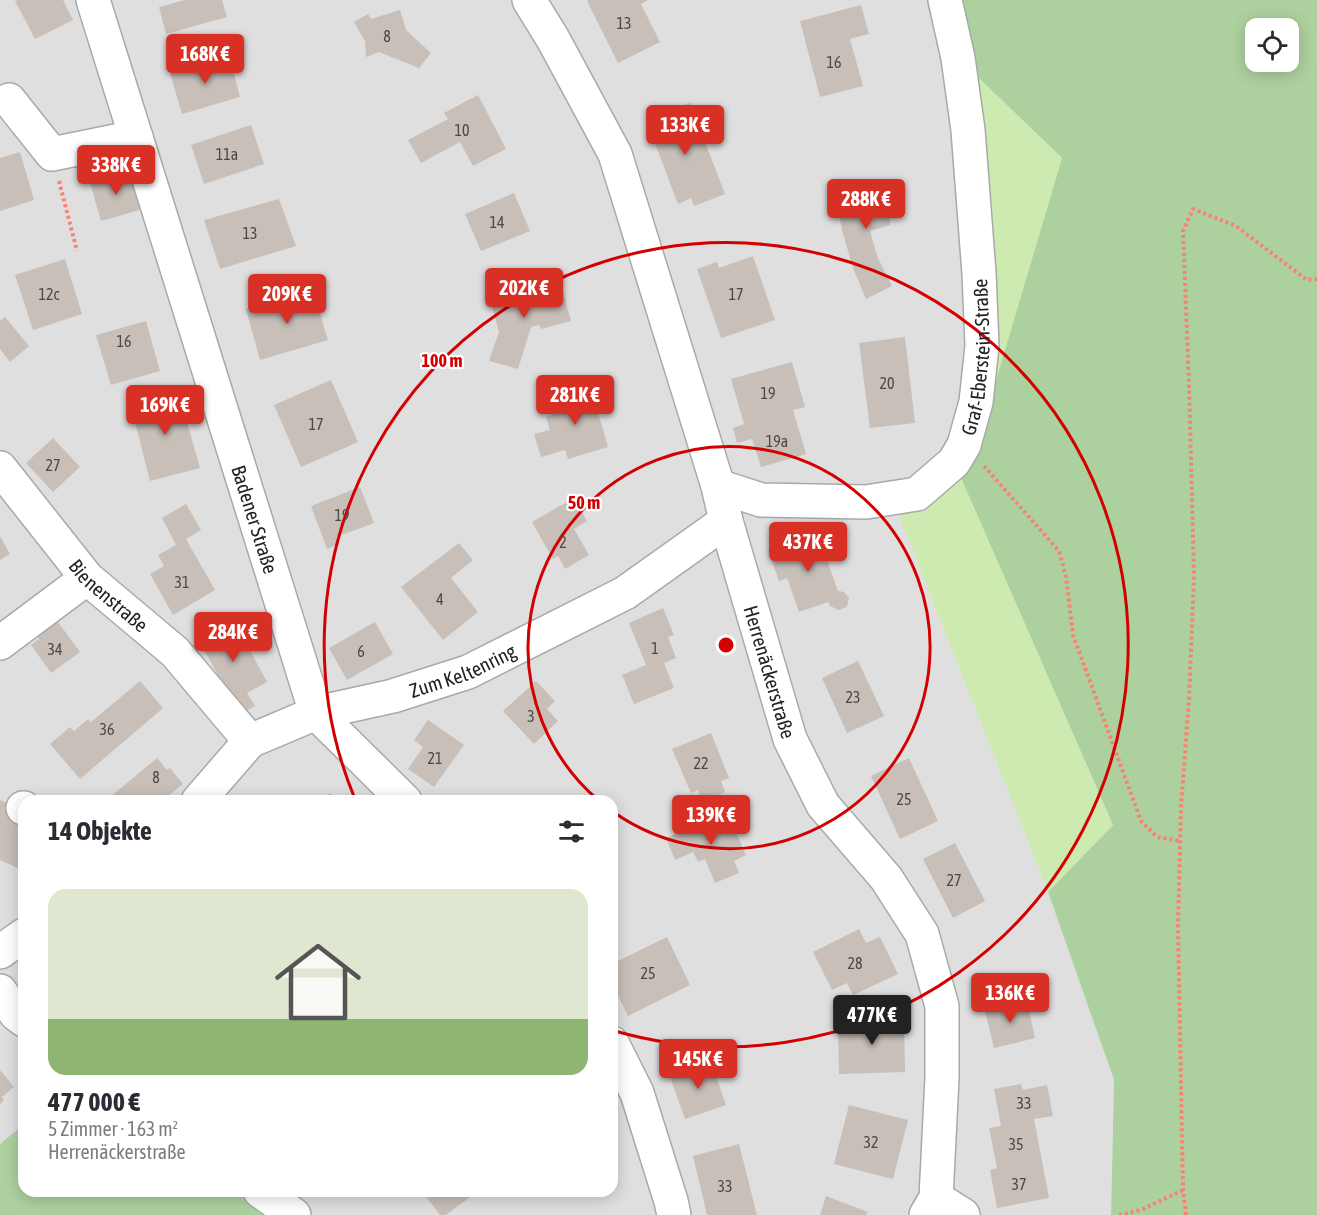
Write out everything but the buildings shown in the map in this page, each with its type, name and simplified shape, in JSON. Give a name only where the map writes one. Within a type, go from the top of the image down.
[{"type":"street","name":"Badener Straße","points":[[93,0],[316,713],[399,795]]},
{"type":"street","name":"Herrenäckerstraße","points":[[529,0],[553,39],[615,154],[718,486],[790,739],[823,805],[886,878],[922,934],[942,1006],[942,1209]]},
{"type":"street","name":"Graf-Eberstein-Straße","points":[[718,486],[761,500],[866,501],[917,494],[954,462],[964,445],[976,402],[982,346],[979,273],[968,130],[958,58],[945,0]]},
{"type":"street","points":[[9,100],[52,154],[136,137]]},
{"type":"street","name":"Bienenstraße","points":[[0,468],[87,578],[175,652],[250,741]]},
{"type":"street","name":"Zum Keltenring","points":[[203,795],[250,741],[316,713],[393,696],[468,672],[625,593],[726,520]]},
{"type":"street","points":[[0,643],[87,578]]},
{"type":"street","points":[[0,952],[18,939]]},
{"type":"street","points":[[0,991],[18,1016]]},
{"type":"street","points":[[618,1055],[637,1093],[674,1215]]},
{"type":"street","points":[[268,1197],[294,1215]]},
{"type":"path","points":[[52,154],[77,251]]},
{"type":"path","points":[[1186,1215],[1183,1190],[1178,926],[1180,807],[1189,699],[1194,576],[1183,231],[1193,209],[1236,226],[1307,280],[1317,279]]},
{"type":"path","points":[[964,445],[1059,551],[1066,576],[1073,635],[1141,821],[1156,837],[1180,841]]},
{"type":"path","points":[[1119,1215],[1141,1210],[1183,1190]]},
{"type":"shaded area","points":[[0,0],[945,0],[979,273],[954,462],[893,498],[1048,892],[1114,1080],[1111,1215],[292,1215],[266,1197],[618,1197],[618,795],[18,795],[18,1129],[0,1144]]},
{"type":"green space","points":[[945,0],[1317,0],[1317,1215],[1111,1215],[1114,1080],[1048,892],[1113,825],[954,462],[991,397],[1062,158],[958,58]]},
{"type":"green space","points":[[958,58],[1062,158],[991,397]]},
{"type":"green space","points":[[954,462],[1113,825],[1048,892],[892,498]]},
{"type":"green space","points":[[18,1129],[18,1197],[266,1197],[292,1215],[0,1215],[0,1144]]}]
